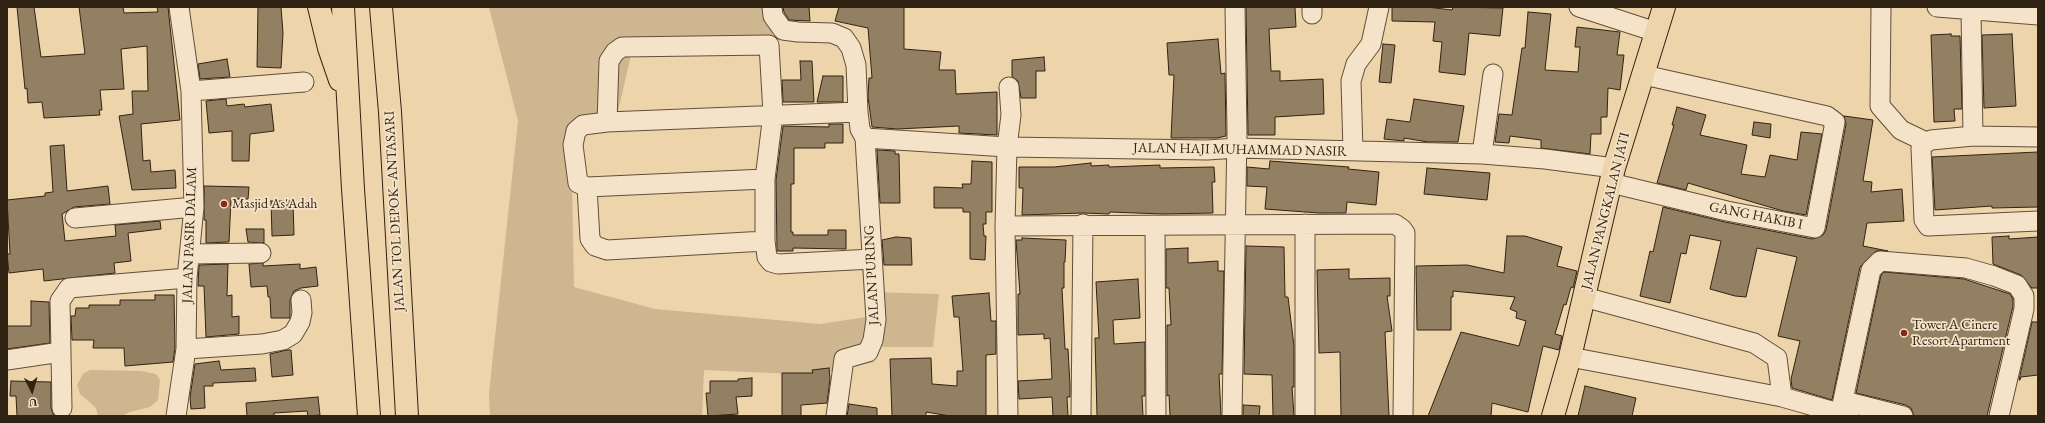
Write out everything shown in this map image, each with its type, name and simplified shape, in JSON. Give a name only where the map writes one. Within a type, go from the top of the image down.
[{"type":"main road","points":[[319,7],[329,48],[347,100]]},
{"type":"main road","points":[[343,7],[347,100],[369,416]]},
{"type":"main road","name":"JALAN TOL DEPOK–ANTASARI","points":[[381,7],[390,112],[407,416]]},
{"type":"main road","points":[[390,112],[392,7]]},
{"type":"main road","name":"JALAN PANGKALAN JATI","points":[[1553,416],[1570,357],[1612,176],[1664,7]]},
{"type":"street","name":"JALAN PASIR DALAM","points":[[176,416],[186,349],[187,278],[194,207],[191,91],[179,7]]},
{"type":"street","name":"JALAN PURING","points":[[772,7],[773,16],[783,30],[832,33],[844,38],[851,48],[856,65],[858,112],[860,129],[864,138],[876,332],[868,352],[844,359],[836,416]]},
{"type":"street","points":[[1232,416],[1234,224],[1237,148],[1235,7]]},
{"type":"street","points":[[1353,151],[1351,81],[1356,64],[1371,44],[1379,7]]},
{"type":"street","points":[[1579,7],[1656,32]]},
{"type":"street","points":[[1878,7],[1881,7],[1880,106],[1901,130],[1926,142]]},
{"type":"street","points":[[1937,7],[1971,11],[2038,15]]},
{"type":"street","points":[[1971,11],[1973,136]]},
{"type":"street","points":[[607,122],[608,61],[615,52],[622,47],[769,45],[773,114],[765,179],[765,241],[767,257],[771,262],[778,264],[872,259]]},
{"type":"street","points":[[1482,154],[1493,74]]},
{"type":"street","name":"GANG HAKIB I","points":[[1612,176],[1727,211],[1815,228],[1835,122],[1827,116],[1644,75]]},
{"type":"street","points":[[191,91],[304,82]]},
{"type":"street","points":[[1008,416],[1005,226],[1007,147],[1011,115],[1010,87]]},
{"type":"street","points":[[765,179],[587,187],[578,183],[573,145],[576,131],[583,125],[607,122],[773,114],[858,112]]},
{"type":"street","points":[[2038,137],[1973,136],[1931,140],[1926,142],[1921,148],[1924,220],[1928,226],[2038,222]]},
{"type":"street","name":"JALAN HAJI MUHAMMAD NASIR","points":[[864,138],[1007,147],[1207,150],[1237,148],[1482,154],[1545,159],[1612,176]]},
{"type":"street","points":[[587,187],[590,239],[595,246],[607,250],[765,241]]},
{"type":"street","points":[[75,218],[194,207]]},
{"type":"street","points":[[1005,226],[1083,224],[1395,224],[1405,233],[1403,416]]},
{"type":"street","points":[[1081,416],[1083,224]]},
{"type":"street","points":[[1305,224],[1305,416]]},
{"type":"street","points":[[1155,225],[1156,416]]},
{"type":"street","points":[[190,254],[261,253]]},
{"type":"street","points":[[1844,410],[1871,270],[1880,261],[1966,268],[2018,285],[2024,296],[2024,309],[1999,416]]},
{"type":"street","points":[[62,408],[60,302],[69,288],[187,278]]},
{"type":"street","points":[[1584,297],[1754,343],[1777,358],[1782,397]]},
{"type":"street","points":[[186,349],[262,344],[283,340],[294,334],[300,322],[302,312],[301,300]]},
{"type":"street","points":[[7,360],[61,352]]},
{"type":"street","points":[[1570,357],[1844,410],[1903,416]]},
{"type":"shaded area","points":[[489,7],[766,7],[775,45],[633,46],[615,125],[571,125],[574,287],[655,309],[820,324],[873,316],[872,292],[939,294],[933,347],[875,347],[874,362],[815,375],[704,370],[702,416],[490,416],[489,393],[518,121]]},
{"type":"shaded area","points":[[90,370],[141,371],[156,374],[160,380],[158,400],[150,407],[121,416],[98,416],[96,408],[80,394],[77,385],[83,374]]},
{"type":"building","points":[[17,7],[34,7],[41,57],[85,54],[79,7],[123,7],[124,13],[158,12],[157,7],[168,7],[180,120],[141,124],[143,161],[150,160],[151,172],[175,170],[176,188],[132,190],[119,116],[133,114],[132,91],[148,91],[147,46],[121,49],[124,89],[100,90],[102,110],[99,110],[100,115],[44,118],[42,102],[28,103],[27,88],[25,89]]},
{"type":"building","points":[[258,7],[281,7],[283,33],[281,68],[257,67]]},
{"type":"building","points":[[783,7],[809,7],[810,21],[789,20]]},
{"type":"building","points":[[839,7],[904,7],[904,49],[941,52],[939,70],[955,70],[956,94],[997,92],[997,135],[959,133],[959,126],[897,129],[872,127],[868,97],[869,78],[872,78],[868,28],[835,21]]},
{"type":"building","points":[[1246,7],[1295,7],[1296,27],[1269,29],[1271,71],[1280,71],[1280,81],[1323,79],[1324,114],[1275,117],[1275,135],[1248,135]]},
{"type":"building","points":[[1392,7],[1427,7],[1452,10],[1453,7],[1503,8],[1500,36],[1469,33],[1465,75],[1439,72],[1442,42],[1433,41],[1435,22],[1392,21]]},
{"type":"building","points":[[1528,12],[1551,14],[1545,70],[1578,72],[1580,47],[1575,47],[1577,27],[1620,32],[1617,55],[1624,55],[1620,90],[1608,88],[1607,117],[1601,117],[1601,134],[1591,134],[1590,154],[1541,148],[1541,140],[1510,136],[1509,143],[1495,142],[1499,114],[1512,115],[1522,48],[1525,48]]},
{"type":"building","points":[[1951,34],[1951,36],[1960,36],[1962,109],[1954,109],[1955,121],[1934,122],[1931,35]]},
{"type":"building","points":[[2012,34],[2016,106],[1984,108],[1982,35]]},
{"type":"building","points":[[1218,39],[1221,74],[1225,73],[1226,136],[1217,138],[1171,138],[1174,75],[1169,75],[1167,43]]},
{"type":"building","points":[[1383,44],[1395,45],[1391,83],[1379,82]]},
{"type":"building","points":[[1044,57],[1045,71],[1036,71],[1036,98],[1021,98],[1018,81],[1012,77],[1012,60]]},
{"type":"building","points":[[227,59],[230,77],[200,79],[198,64]]},
{"type":"building","points":[[800,61],[812,61],[814,102],[783,102],[782,80],[801,80]]},
{"type":"building","points":[[823,76],[843,76],[843,102],[817,102]]},
{"type":"building","points":[[226,99],[227,106],[244,104],[245,107],[271,104],[274,131],[250,134],[249,161],[232,161],[232,131],[209,133],[206,101]]},
{"type":"building","points":[[1414,99],[1464,106],[1458,142],[1428,142],[1404,138],[1404,141],[1384,139],[1387,119],[1410,122]]},
{"type":"building","points":[[1677,107],[1706,115],[1700,135],[1747,145],[1741,174],[1765,177],[1770,155],[1797,160],[1801,132],[1822,134],[1806,215],[1783,211],[1688,183],[1686,190],[1657,183],[1674,125],[1672,125]]},
{"type":"building","points":[[1844,116],[1873,120],[1863,181],[1872,182],[1871,192],[1902,189],[1904,221],[1867,223],[1863,246],[1888,251],[1876,251],[1860,267],[1832,400],[1792,388],[1791,379],[1800,341],[1778,336],[1797,257],[1757,248],[1746,297],[1735,296],[1710,289],[1721,241],[1690,235],[1686,254],[1681,253],[1670,303],[1640,296],[1650,251],[1653,252],[1663,207],[1725,222],[1813,239],[1823,235],[1826,230],[1846,124]]},
{"type":"building","points":[[1754,122],[1771,124],[1770,138],[1752,135]]},
{"type":"building","points":[[829,124],[843,124],[843,143],[825,143],[825,148],[794,148],[794,184],[791,184],[791,232],[793,232],[793,235],[828,235],[828,230],[846,230],[846,249],[793,248],[793,251],[777,251],[776,180],[783,126],[829,127]]},
{"type":"building","points":[[64,145],[67,191],[108,186],[110,204],[74,207],[62,214],[65,241],[116,236],[115,225],[160,221],[161,229],[128,233],[131,261],[114,263],[115,273],[44,281],[43,269],[9,273],[7,254],[10,254],[7,200],[45,196],[45,193],[53,192],[50,146]]},
{"type":"building","points":[[877,150],[895,151],[895,154],[899,154],[900,203],[880,203]]},
{"type":"building","points":[[2038,152],[2038,207],[1992,208],[1992,206],[1935,210],[1932,157]]},
{"type":"building","points":[[972,161],[992,162],[992,212],[986,212],[986,224],[983,224],[984,236],[986,236],[985,260],[970,259],[970,212],[963,212],[963,208],[934,208],[934,187],[963,188],[962,184],[971,184]]},
{"type":"building","points":[[1270,161],[1349,167],[1348,169],[1379,172],[1376,205],[1347,202],[1346,213],[1319,213],[1265,209],[1267,187],[1247,186],[1247,167],[1269,169]]},
{"type":"building","points":[[1091,163],[1091,166],[1109,165],[1109,167],[1160,165],[1160,168],[1214,167],[1215,182],[1212,182],[1213,213],[1163,214],[1110,212],[1109,214],[1083,213],[1022,215],[1023,188],[1019,188],[1019,167],[1054,167]]},
{"type":"building","points":[[1427,168],[1490,173],[1487,200],[1424,194]]},
{"type":"building","name":"Masjid As'Adah","points":[[204,186],[249,187],[248,199],[231,199],[229,242],[206,243]]},
{"type":"building","points":[[271,201],[293,201],[294,235],[272,236]]},
{"type":"building","points":[[246,229],[264,229],[264,243],[248,242]]},
{"type":"building","points":[[1507,236],[1525,236],[1562,247],[1557,266],[1577,271],[1573,288],[1571,287],[1566,305],[1564,304],[1555,334],[1562,336],[1559,350],[1543,346],[1528,412],[1492,403],[1491,416],[1428,416],[1461,332],[1519,346],[1526,321],[1516,318],[1517,312],[1510,309],[1515,297],[1453,291],[1453,297],[1451,297],[1451,330],[1417,330],[1416,266],[1467,265],[1504,273]]},
{"type":"building","points":[[2009,236],[2009,239],[2038,237],[2038,288],[2032,288],[2021,275],[1993,264],[1992,237]]},
{"type":"building","points":[[896,237],[911,238],[912,265],[884,265],[882,240]]},
{"type":"building","points":[[1022,238],[1066,240],[1064,288],[1062,288],[1065,349],[1068,349],[1070,385],[1070,397],[1067,397],[1068,416],[1053,416],[1052,397],[1019,399],[1018,381],[1052,379],[1050,338],[1044,339],[1044,334],[1018,335],[1018,294],[1020,294],[1016,240],[1022,240]]},
{"type":"building","points":[[1246,246],[1284,247],[1285,297],[1288,297],[1294,346],[1294,387],[1292,387],[1294,416],[1273,416],[1272,375],[1244,374]]},
{"type":"building","points":[[1188,248],[1188,263],[1218,261],[1218,271],[1224,271],[1222,374],[1219,374],[1221,416],[1170,416],[1169,395],[1167,396],[1167,325],[1171,325],[1169,288],[1166,288],[1166,249]]},
{"type":"building","points":[[263,263],[263,266],[300,264],[300,269],[316,267],[318,286],[301,288],[294,291],[290,300],[290,318],[271,318],[270,297],[268,297],[267,286],[251,287],[249,264]]},
{"type":"building","points":[[228,264],[227,296],[232,295],[232,317],[239,316],[239,334],[206,337],[204,286],[198,286],[199,265]]},
{"type":"building","points":[[1349,269],[1349,279],[1390,278],[1390,296],[1387,296],[1392,331],[1385,332],[1389,416],[1341,416],[1340,352],[1319,353],[1317,270]]},
{"type":"building","points":[[1884,272],[1964,279],[2010,294],[2013,299],[2013,306],[1987,416],[1914,416],[1911,408],[1906,405],[1856,393],[1881,275]]},
{"type":"building","points":[[1138,279],[1140,318],[1113,320],[1114,344],[1145,342],[1145,396],[1142,396],[1143,416],[1097,416],[1095,338],[1099,338],[1096,282]]},
{"type":"building","points":[[989,293],[991,321],[996,321],[996,354],[986,355],[986,416],[950,416],[926,412],[926,416],[892,416],[890,359],[931,358],[932,384],[957,386],[957,371],[963,371],[959,317],[954,317],[952,296]]},
{"type":"building","points":[[155,295],[174,295],[175,348],[173,362],[125,366],[124,348],[93,348],[94,340],[72,340],[71,316],[75,316],[76,308],[89,308],[89,305],[120,305],[120,300],[155,300]]},
{"type":"building","points":[[31,301],[49,302],[50,343],[7,349],[7,326],[31,326]]},
{"type":"building","points":[[2032,322],[2038,322],[2038,375],[2021,377],[2019,380]]},
{"type":"building","points":[[291,350],[293,375],[272,377],[270,354]]},
{"type":"building","points":[[219,361],[221,370],[255,368],[256,381],[213,383],[213,386],[204,386],[205,408],[191,409],[190,397],[195,364]]},
{"type":"building","points":[[829,368],[830,379],[827,403],[801,405],[801,416],[782,416],[782,373],[813,373],[812,370]]},
{"type":"building","points":[[752,378],[752,396],[736,397],[738,414],[708,416],[706,393],[710,393],[710,381],[738,381],[738,379]]},
{"type":"building","points":[[11,381],[51,382],[51,408],[54,416],[17,416],[16,396],[10,396]]},
{"type":"building","points":[[1585,386],[1636,398],[1632,416],[1578,416]]},
{"type":"building","points":[[318,397],[320,415],[308,416],[307,411],[274,413],[274,416],[247,416],[246,403]]},
{"type":"building","points":[[849,404],[877,408],[877,416],[847,416]]},
{"type":"building","points":[[1243,405],[1260,406],[1259,416],[1243,416]]},
{"type":"place","name":"Masjid As'Adah","points":[[224,204]]},
{"type":"place","name":"Tower A Cinere Resort Apartment","points":[[1904,333]]}]
